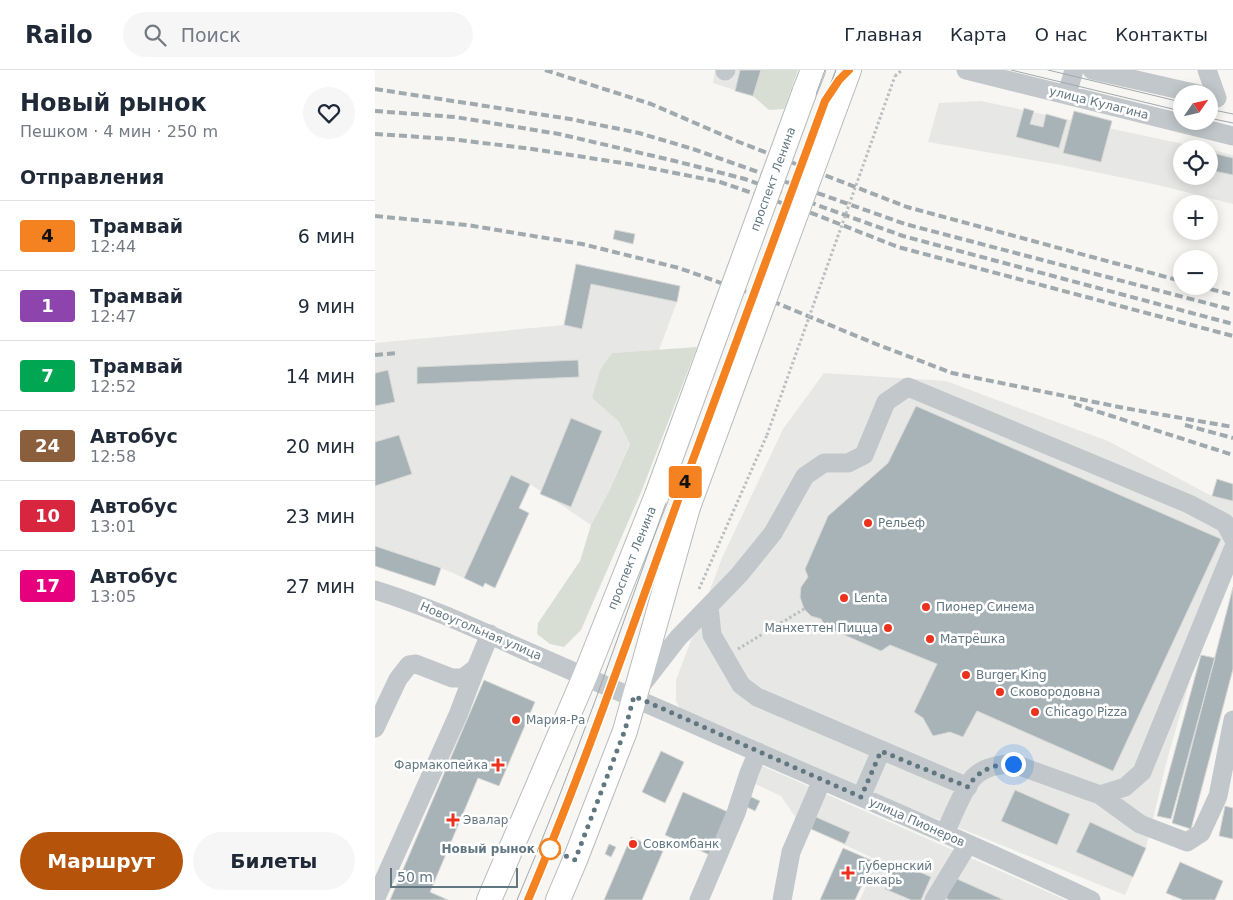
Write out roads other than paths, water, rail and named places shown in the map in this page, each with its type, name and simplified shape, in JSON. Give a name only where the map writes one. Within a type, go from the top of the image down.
[{"type":"main road","name":"проспект Ленина","points":[[489,900],[585,676],[657,495],[813,70]]},
{"type":"main road","points":[[558,900],[625,730],[688,507],[842,87]]},
{"type":"street","points":[[842,87],[860,70]]},
{"type":"street","name":"улица Кулагина","points":[[965,70],[1233,136]]},
{"type":"street","points":[[1067,94],[1073,70]]},
{"type":"street","points":[[1092,70],[1137,75],[1173,86]]},
{"type":"street","points":[[1207,70],[1220,99]]},
{"type":"street","points":[[1129,110],[1137,75]]},
{"type":"street","points":[[634,696],[678,638],[703,600],[739,575],[773,533],[805,476],[824,463],[848,463],[864,455],[887,402],[908,387],[1189,504],[1225,523],[1233,538]]},
{"type":"street","points":[[1100,794],[1125,786],[1142,772],[1233,549]]},
{"type":"street","name":"Новоугольная улица","points":[[375,590],[401,598],[490,634],[634,696]]},
{"type":"street","points":[[703,600],[712,635],[724,657],[741,685],[757,697],[968,787]]},
{"type":"street","points":[[375,900],[458,715],[490,634]]},
{"type":"street","points":[[375,728],[398,679],[409,665],[416,664],[452,678],[463,678],[477,668]]},
{"type":"street","name":"улица Пионеров","points":[[634,696],[945,833],[1091,900]]},
{"type":"street","points":[[945,833],[974,777],[999,764],[1013,764],[1100,794],[1140,824],[1187,842],[1201,833],[1218,796],[1233,720]]},
{"type":"street","points":[[861,797],[881,751]]},
{"type":"street","points":[[699,900],[737,813],[749,773],[758,752]]},
{"type":"street","points":[[782,900],[791,852],[822,780]]},
{"type":"street","points":[[934,900],[969,844]]},
{"type":"tram line","points":[[517,900],[538,851],[595,701],[706,392],[825,70]]},
{"type":"tram line","points":[[528,900],[549,851],[605,704],[836,70]]},
{"type":"tram line","points":[[833,89],[849,70]]},
{"type":"tram line","name":"4","points":[[528,900],[550,849],[599,720],[825,101],[839,80],[849,70]]},
{"type":"tram line","points":[[1011,70],[1173,109]]},
{"type":"tram line","points":[[1048,70],[1173,100]]},
{"type":"tram line","points":[[1218,111],[1233,114]]},
{"type":"tram line","points":[[1218,120],[1233,123]]},
{"type":"railway","points":[[545,70],[651,104],[739,142],[907,207],[1173,279]]},
{"type":"railway","points":[[375,89],[570,119],[639,133],[693,149],[905,224],[1233,310]]},
{"type":"railway","points":[[375,111],[455,117],[559,134],[675,161],[745,179],[903,236],[1233,324]]},
{"type":"railway","points":[[375,134],[451,139],[532,149],[635,165],[720,182],[814,214],[898,247],[1233,336]]},
{"type":"railway","points":[[375,216],[467,225],[582,244],[679,268],[769,300],[952,373],[1124,408],[1233,427]]},
{"type":"railway","points":[[1218,291],[1233,295]]},
{"type":"railway","points":[[375,355],[398,353]]},
{"type":"railway","points":[[1074,404],[1233,455]]},
{"type":"railway","points":[[1185,425],[1233,438]]},
{"type":"place","name":"Рельеф","points":[[868,523]]},
{"type":"place","name":"Lenta","points":[[844,598]]},
{"type":"place","name":"Пионер Синема","points":[[926,607]]},
{"type":"place","name":"Манхеттен Пицца","points":[[888,628]]},
{"type":"place","name":"Матрёшка","points":[[930,639]]},
{"type":"place","name":"Burger King","points":[[966,675]]},
{"type":"place","name":"Сковородовна","points":[[1000,692]]},
{"type":"place","name":"Chicago Pizza","points":[[1035,712]]},
{"type":"place","name":"Мария-Ра","points":[[516,720]]},
{"type":"place","name":"Фармакопейка","points":[[498,765]]},
{"type":"place","name":"Эвалар","points":[[453,820]]},
{"type":"place","name":"Совкомбанк","points":[[633,844]]},
{"type":"place","name":"Новый рынок","points":[[550,849]]},
{"type":"place","name":"Губернский лекарь","points":[[848,873]]}]
